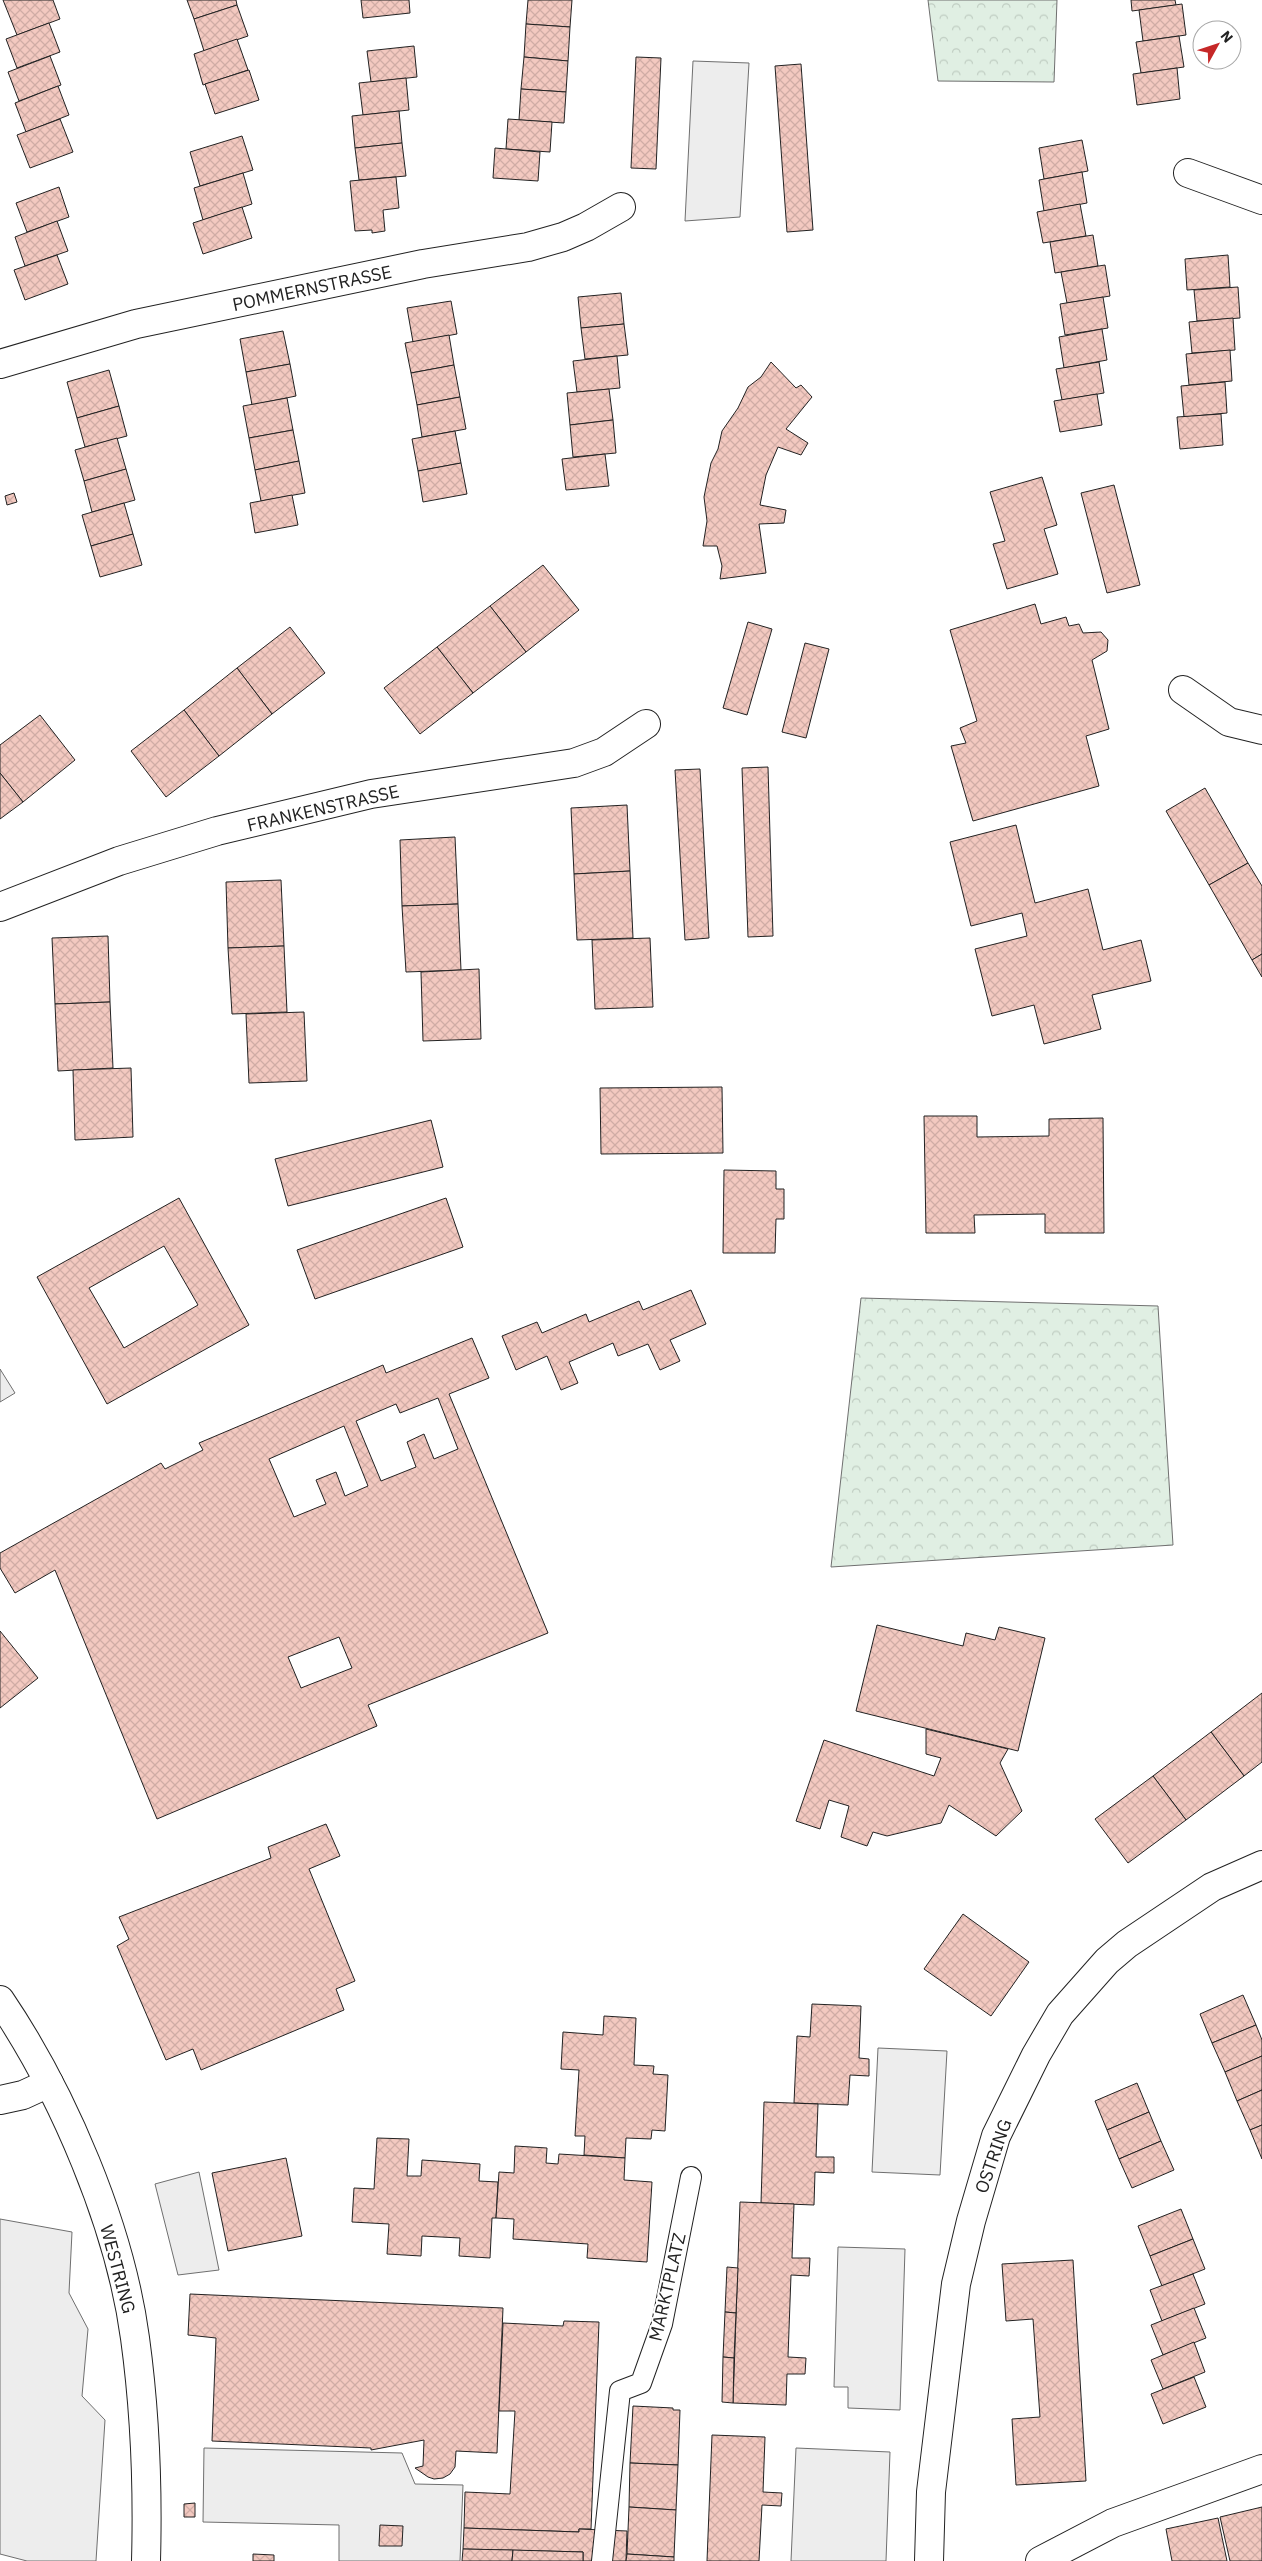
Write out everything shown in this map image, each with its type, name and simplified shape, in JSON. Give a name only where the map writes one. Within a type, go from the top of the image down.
[{"type":"street","points":[[1188,173],[1262,200]]},
{"type":"street","name":"POMMERNSTRASSE","points":[[0,364],[136,324],[423,264],[528,247],[579,231],[620,207]]},
{"type":"street","points":[[1183,690],[1229,722],[1262,730]]},
{"type":"street","name":"FRANKENSTRASSE","points":[[0,907],[119,861],[217,831],[371,794],[574,763],[604,752],[646,724]]},
{"type":"street","name":"OSTRING","points":[[929,2561],[931,2492],[956,2284],[971,2221],[996,2136],[1036,2054],[1060,2014],[1107,1961],[1127,1944],[1212,1887],[1262,1865]]},
{"type":"street","name":"WESTRING","points":[[0,2000],[49,2083],[96,2191],[125,2286],[135,2337],[143,2408],[146,2561]]},
{"type":"street","points":[[0,2100],[24,2095],[49,2083]]},
{"type":"street","name":"MARKTPLATZ","points":[[602,2561],[620,2391],[640,2383],[662,2324],[692,2177]]},
{"type":"street","points":[[1040,2561],[1113,2523],[1262,2469]]},
{"type":"green space","points":[[928,0],[1057,0],[1054,82],[938,81]]},
{"type":"green space","points":[[861,1298],[1158,1306],[1173,1545],[831,1567]]},
{"type":"shaded area","points":[[693,61],[749,63],[740,217],[685,221]]},
{"type":"shaded area","points":[[0,1369],[15,1393],[0,1402]]},
{"type":"shaded area","points":[[878,2048],[947,2051],[940,2175],[872,2172]]},
{"type":"shaded area","points":[[199,2172],[219,2270],[178,2275],[155,2184]]},
{"type":"shaded area","points":[[0,2219],[72,2232],[69,2293],[88,2329],[82,2396],[105,2420],[96,2561],[27,2561],[0,2554]]},
{"type":"shaded area","points":[[838,2247],[905,2249],[900,2410],[848,2408],[848,2387],[834,2387]]},
{"type":"shaded area","points":[[204,2448],[402,2453],[415,2484],[463,2485],[460,2561],[339,2561],[339,2525],[203,2522]]},
{"type":"shaded area","points":[[796,2448],[890,2452],[886,2561],[791,2561]]},
{"type":"building","points":[[3,0],[53,0],[60,19],[17,35]]},
{"type":"building","points":[[187,0],[236,0],[237,5],[194,19]]},
{"type":"building","points":[[361,0],[409,0],[410,13],[363,18]]},
{"type":"building","points":[[528,0],[572,0],[570,27],[526,24]]},
{"type":"building","points":[[1131,0],[1175,0],[1176,5],[1132,11]]},
{"type":"building","points":[[1182,4],[1186,35],[1143,41],[1139,10]]},
{"type":"building","points":[[237,5],[248,36],[204,51],[194,19]]},
{"type":"building","points":[[49,23],[60,52],[17,68],[6,39]]},
{"type":"building","points":[[526,24],[570,27],[568,61],[524,57]]},
{"type":"building","points":[[1179,36],[1184,67],[1141,73],[1136,42]]},
{"type":"building","points":[[237,39],[248,70],[203,85],[194,54]]},
{"type":"building","points":[[414,46],[417,77],[371,82],[367,51]]},
{"type":"building","points":[[50,56],[61,85],[19,101],[8,72]]},
{"type":"building","points":[[524,57],[568,61],[566,92],[521,89]]},
{"type":"building","points":[[636,57],[661,58],[656,169],[631,168]]},
{"type":"building","points":[[801,64],[813,230],[787,232],[775,66]]},
{"type":"building","points":[[1177,68],[1180,99],[1137,105],[1133,74]]},
{"type":"building","points":[[249,70],[259,100],[215,114],[205,84]]},
{"type":"building","points":[[406,78],[409,110],[363,115],[359,83]]},
{"type":"building","points":[[58,86],[69,115],[26,132],[15,103]]},
{"type":"building","points":[[521,89],[566,92],[564,123],[519,120]]},
{"type":"building","points":[[399,111],[402,143],[355,148],[352,116]]},
{"type":"building","points":[[60,119],[73,152],[30,168],[17,135]]},
{"type":"building","points":[[508,119],[552,122],[550,152],[506,149]]},
{"type":"building","points":[[242,136],[253,170],[200,186],[190,152]]},
{"type":"building","points":[[1082,140],[1088,171],[1044,179],[1039,148]]},
{"type":"building","points":[[402,143],[406,176],[359,180],[355,148]]},
{"type":"building","points":[[495,148],[540,152],[538,181],[493,178]]},
{"type":"building","points":[[1082,172],[1087,203],[1044,211],[1039,180]]},
{"type":"building","points":[[243,173],[252,204],[203,220],[194,188]]},
{"type":"building","points":[[396,177],[399,208],[383,210],[385,231],[372,233],[372,230],[355,231],[350,181]]},
{"type":"building","points":[[59,187],[69,217],[27,232],[16,203]]},
{"type":"building","points":[[1080,204],[1086,236],[1043,243],[1037,212]]},
{"type":"building","points":[[242,207],[252,238],[203,254],[193,223]]},
{"type":"building","points":[[57,221],[68,251],[25,266],[15,237]]},
{"type":"building","points":[[1093,235],[1098,266],[1055,273],[1050,242]]},
{"type":"building","points":[[57,255],[68,284],[25,300],[14,270]]},
{"type":"building","points":[[1228,255],[1230,287],[1187,290],[1185,259]]},
{"type":"building","points":[[1105,265],[1110,296],[1067,303],[1061,272]]},
{"type":"building","points":[[1238,287],[1240,318],[1197,321],[1194,290]]},
{"type":"building","points":[[621,293],[624,324],[581,328],[578,297]]},
{"type":"building","points":[[1103,297],[1108,328],[1065,335],[1060,304]]},
{"type":"building","points":[[451,301],[457,334],[413,342],[407,308]]},
{"type":"building","points":[[1233,318],[1235,350],[1192,353],[1189,322]]},
{"type":"building","points":[[624,324],[628,355],[585,359],[581,328]]},
{"type":"building","points":[[1102,329],[1107,360],[1064,368],[1059,337]]},
{"type":"building","points":[[283,331],[290,364],[246,372],[240,339]]},
{"type":"building","points":[[449,335],[454,365],[411,373],[405,343]]},
{"type":"building","points":[[1230,350],[1232,381],[1189,385],[1186,354]]},
{"type":"building","points":[[617,356],[620,388],[577,392],[573,361]]},
{"type":"building","points":[[771,362],[796,388],[801,385],[812,397],[786,429],[808,443],[801,455],[778,447],[766,475],[760,505],[786,510],[784,523],[759,524],[766,573],[720,579],[722,566],[717,546],[703,546],[707,521],[704,497],[711,463],[718,449],[722,431],[738,408],[748,387],[761,377]]},
{"type":"building","points":[[1099,362],[1104,393],[1062,400],[1056,369]]},
{"type":"building","points":[[290,364],[296,396],[252,405],[246,372]]},
{"type":"building","points":[[454,365],[460,397],[417,405],[411,373]]},
{"type":"building","points":[[109,370],[119,406],[77,418],[67,382]]},
{"type":"building","points":[[1225,382],[1227,413],[1184,417],[1181,386]]},
{"type":"building","points":[[609,389],[613,420],[570,425],[567,393]]},
{"type":"building","points":[[1097,394],[1102,425],[1060,432],[1054,401]]},
{"type":"building","points":[[460,397],[466,429],[422,437],[417,405]]},
{"type":"building","points":[[287,398],[293,430],[249,438],[243,406]]},
{"type":"building","points":[[119,406],[127,436],[85,447],[77,418]]},
{"type":"building","points":[[1221,414],[1223,445],[1180,449],[1177,417]]},
{"type":"building","points":[[613,420],[616,453],[573,457],[570,425]]},
{"type":"building","points":[[293,430],[299,461],[255,470],[249,438]]},
{"type":"building","points":[[455,431],[461,463],[418,471],[412,439]]},
{"type":"building","points":[[117,438],[126,469],[84,481],[75,450]]},
{"type":"building","points":[[605,454],[609,486],[566,490],[562,459]]},
{"type":"building","points":[[299,461],[305,493],[261,501],[255,470]]},
{"type":"building","points":[[461,463],[467,494],[423,502],[418,471]]},
{"type":"building","points":[[126,469],[135,500],[92,512],[84,481]]},
{"type":"building","points":[[1042,477],[1057,525],[1044,529],[1058,574],[1007,589],[993,544],[1005,541],[990,492]]},
{"type":"building","points":[[1114,485],[1140,585],[1107,593],[1081,493]]},
{"type":"building","points":[[14,493],[17,502],[7,505],[5,496]]},
{"type":"building","points":[[292,495],[298,525],[255,533],[250,503]]},
{"type":"building","points":[[124,503],[133,534],[91,546],[82,515]]},
{"type":"building","points":[[133,534],[142,565],[100,577],[91,546]]},
{"type":"building","points":[[543,565],[579,610],[526,652],[490,606]]},
{"type":"building","points":[[1035,604],[1041,624],[1066,617],[1069,626],[1079,624],[1083,633],[1101,632],[1108,640],[1107,651],[1092,660],[1109,729],[1086,736],[1099,786],[973,821],[951,746],[966,743],[960,728],[977,721],[950,630]]},
{"type":"building","points":[[490,606],[526,652],[473,693],[437,647]]},
{"type":"building","points":[[748,622],[772,629],[747,715],[723,708]]},
{"type":"building","points":[[290,627],[325,673],[272,714],[237,668]]},
{"type":"building","points":[[805,643],[829,649],[806,738],[782,732]]},
{"type":"building","points":[[437,647],[473,693],[420,734],[384,688]]},
{"type":"building","points":[[237,668],[272,714],[219,756],[184,710]]},
{"type":"building","points":[[184,710],[219,756],[166,797],[131,751]]},
{"type":"building","points":[[40,715],[75,760],[23,802],[0,773],[0,745]]},
{"type":"building","points":[[768,767],[773,936],[748,937],[742,768]]},
{"type":"building","points":[[700,769],[709,938],[685,940],[675,770]]},
{"type":"building","points":[[0,773],[23,802],[0,819]]},
{"type":"building","points":[[1205,788],[1248,863],[1209,885],[1166,811]]},
{"type":"building","points":[[627,805],[630,871],[574,874],[571,808]]},
{"type":"building","points":[[1016,825],[1035,903],[1088,889],[1103,950],[1141,940],[1151,981],[1092,995],[1101,1029],[1044,1044],[1034,1005],[992,1016],[975,949],[1027,936],[1022,913],[971,926],[950,842]]},
{"type":"building","points":[[455,837],[458,904],[402,906],[400,840]]},
{"type":"building","points":[[1248,863],[1262,886],[1262,954],[1252,960],[1209,885]]},
{"type":"building","points":[[630,871],[633,938],[577,940],[574,874]]},
{"type":"building","points":[[281,880],[284,946],[228,948],[226,882]]},
{"type":"building","points":[[458,904],[461,970],[406,972],[402,906]]},
{"type":"building","points":[[108,936],[110,1002],[55,1004],[52,938]]},
{"type":"building","points":[[650,938],[653,1007],[595,1009],[592,940]]},
{"type":"building","points":[[284,946],[287,1012],[232,1014],[228,948]]},
{"type":"building","points":[[1262,954],[1262,977],[1252,960]]},
{"type":"building","points":[[479,969],[481,1039],[423,1041],[421,972]]},
{"type":"building","points":[[110,1002],[113,1068],[58,1071],[55,1004]]},
{"type":"building","points":[[304,1012],[307,1081],[249,1083],[246,1014]]},
{"type":"building","points":[[131,1068],[133,1137],[75,1140],[73,1070]]},
{"type":"building","points":[[722,1087],[723,1153],[601,1154],[600,1088]]},
{"type":"building","points":[[924,1116],[977,1116],[977,1137],[1049,1136],[1049,1119],[1103,1118],[1104,1233],[1045,1233],[1045,1214],[974,1215],[975,1233],[926,1233]]},
{"type":"building","points":[[431,1120],[443,1167],[288,1206],[275,1159]]},
{"type":"building","points":[[724,1170],[776,1171],[776,1189],[784,1189],[784,1219],[776,1219],[775,1253],[723,1253]]},
{"type":"building","points":[[179,1198],[249,1325],[107,1404],[37,1277]],"holes":[[[164,1246],[198,1305],[124,1348],[89,1288]]]},
{"type":"building","points":[[446,1198],[463,1247],[315,1299],[297,1250]]},
{"type":"building","points":[[691,1290],[706,1324],[670,1340],[680,1361],[660,1370],[648,1344],[618,1356],[613,1343],[569,1362],[578,1383],[561,1390],[547,1356],[516,1370],[502,1336],[537,1322],[542,1333],[586,1314],[589,1322],[639,1301],[643,1310]]},
{"type":"building","points":[[472,1338],[489,1378],[449,1394],[548,1633],[368,1705],[377,1726],[157,1819],[55,1570],[15,1593],[0,1568],[0,1553],[161,1463],[165,1469],[203,1450],[199,1443],[383,1365],[386,1373]],"holes":[[[438,1398],[458,1449],[434,1459],[424,1434],[407,1442],[416,1467],[381,1481],[356,1421],[396,1404],[400,1413]],[[344,1426],[368,1486],[345,1496],[336,1472],[316,1480],[326,1504],[294,1517],[269,1459]],[[339,1637],[352,1668],[301,1688],[288,1657]]]},
{"type":"building","points":[[877,1625],[963,1646],[966,1633],[995,1640],[999,1627],[1045,1638],[1018,1751],[856,1711]]},
{"type":"building","points":[[0,1631],[38,1678],[0,1708]]},
{"type":"building","points":[[1262,1693],[1262,1762],[1244,1776],[1211,1732]]},
{"type":"building","points":[[926,1729],[1008,1749],[1000,1763],[1022,1811],[996,1836],[949,1805],[941,1823],[887,1836],[873,1832],[867,1846],[841,1837],[849,1806],[829,1800],[820,1829],[796,1821],[824,1740],[934,1776],[941,1758],[926,1754]]},
{"type":"building","points":[[1211,1732],[1244,1776],[1186,1820],[1153,1776]]},
{"type":"building","points":[[1153,1776],[1186,1820],[1128,1863],[1095,1819]]},
{"type":"building","points":[[326,1824],[340,1856],[309,1869],[355,1981],[336,1989],[344,2010],[201,2070],[193,2049],[166,2060],[117,1946],[129,1939],[119,1917],[271,1858],[268,1847]]},
{"type":"building","points":[[963,1914],[1029,1962],[991,2016],[924,1969]]},
{"type":"building","points":[[1243,1995],[1256,2025],[1212,2043],[1200,2014]]},
{"type":"building","points":[[812,2004],[861,2006],[859,2058],[869,2059],[869,2076],[850,2075],[848,2105],[794,2103],[797,2036],[810,2037]]},
{"type":"building","points":[[604,2016],[636,2018],[634,2065],[654,2066],[653,2074],[668,2075],[665,2131],[652,2130],[651,2139],[626,2138],[625,2158],[584,2155],[585,2136],[575,2136],[579,2070],[561,2069],[563,2032],[603,2035]]},
{"type":"building","points":[[1256,2025],[1262,2040],[1262,2056],[1225,2072],[1212,2043]]},
{"type":"building","points":[[1262,2056],[1262,2090],[1237,2101],[1225,2072]]},
{"type":"building","points":[[1137,2083],[1149,2112],[1107,2130],[1095,2101]]},
{"type":"building","points":[[1262,2090],[1262,2125],[1250,2130],[1237,2101]]},
{"type":"building","points":[[764,2102],[818,2104],[816,2157],[834,2157],[834,2173],[815,2172],[814,2205],[761,2203]]},
{"type":"building","points":[[1149,2112],[1161,2141],[1119,2159],[1107,2130]]},
{"type":"building","points":[[1262,2125],[1262,2159],[1250,2130]]},
{"type":"building","points":[[377,2138],[409,2139],[407,2176],[421,2176],[422,2160],[480,2164],[479,2181],[498,2182],[496,2218],[492,2218],[490,2258],[459,2256],[460,2238],[422,2236],[421,2256],[387,2254],[389,2224],[352,2222],[354,2188],[374,2189]]},
{"type":"building","points":[[1161,2141],[1174,2170],[1132,2188],[1119,2159]]},
{"type":"building","points":[[515,2146],[547,2148],[546,2163],[558,2164],[559,2154],[625,2158],[624,2180],[652,2182],[647,2262],[587,2258],[588,2244],[513,2239],[514,2219],[496,2218],[499,2172],[514,2173]]},
{"type":"building","points":[[286,2158],[302,2236],[228,2251],[212,2173]]},
{"type":"building","points":[[740,2202],[794,2204],[792,2258],[810,2258],[809,2276],[791,2275],[788,2357],[806,2358],[805,2374],[787,2374],[786,2405],[733,2403]]},
{"type":"building","points":[[1181,2209],[1193,2239],[1150,2256],[1138,2226]]},
{"type":"building","points":[[1193,2239],[1205,2269],[1162,2286],[1150,2256]]},
{"type":"building","points":[[1073,2260],[1086,2481],[1016,2485],[1012,2419],[1040,2417],[1033,2319],[1006,2321],[1002,2264]]},
{"type":"building","points":[[727,2267],[738,2268],[736,2313],[725,2312]]},
{"type":"building","points":[[1193,2274],[1205,2304],[1162,2321],[1150,2290]]},
{"type":"building","points":[[190,2294],[503,2308],[497,2453],[456,2451],[455,2467],[450,2474],[443,2478],[434,2479],[415,2468],[423,2466],[424,2440],[371,2450],[371,2448],[212,2441],[216,2338],[188,2335]]},
{"type":"building","points":[[1194,2308],[1206,2338],[1163,2355],[1151,2325]]},
{"type":"building","points":[[725,2312],[736,2313],[734,2358],[723,2357]]},
{"type":"building","points":[[564,2321],[599,2322],[591,2529],[579,2529],[579,2532],[464,2528],[465,2492],[510,2494],[515,2411],[499,2411],[503,2323],[563,2326]]},
{"type":"building","points":[[1194,2342],[1205,2372],[1163,2389],[1151,2360]]},
{"type":"building","points":[[723,2357],[734,2358],[733,2403],[722,2402]]},
{"type":"building","points":[[1194,2377],[1206,2407],[1163,2424],[1151,2394]]},
{"type":"building","points":[[633,2406],[680,2410],[678,2465],[630,2463]]},
{"type":"building","points":[[712,2435],[765,2437],[763,2492],[782,2493],[781,2506],[762,2505],[759,2561],[707,2561]]},
{"type":"building","points":[[630,2463],[678,2465],[676,2510],[629,2507]]},
{"type":"building","points":[[195,2503],[195,2517],[184,2517],[184,2504]]},
{"type":"building","points":[[629,2507],[676,2510],[674,2557],[627,2554]]},
{"type":"building","points":[[1262,2507],[1262,2561],[1230,2561],[1220,2517]]},
{"type":"building","points":[[1218,2518],[1227,2561],[1172,2561],[1166,2529]]},
{"type":"building","points":[[380,2525],[403,2526],[402,2546],[379,2546]]},
{"type":"building","points":[[464,2528],[579,2532],[579,2529],[627,2531],[626,2561],[583,2561],[583,2552],[463,2549]]},
{"type":"building","points":[[463,2549],[513,2550],[512,2561],[462,2561]]},
{"type":"building","points":[[513,2550],[583,2552],[583,2561],[512,2561]]},
{"type":"building","points":[[253,2554],[274,2555],[274,2561],[253,2561]]},
{"type":"building","points":[[627,2554],[674,2557],[674,2561],[626,2561]]}]
